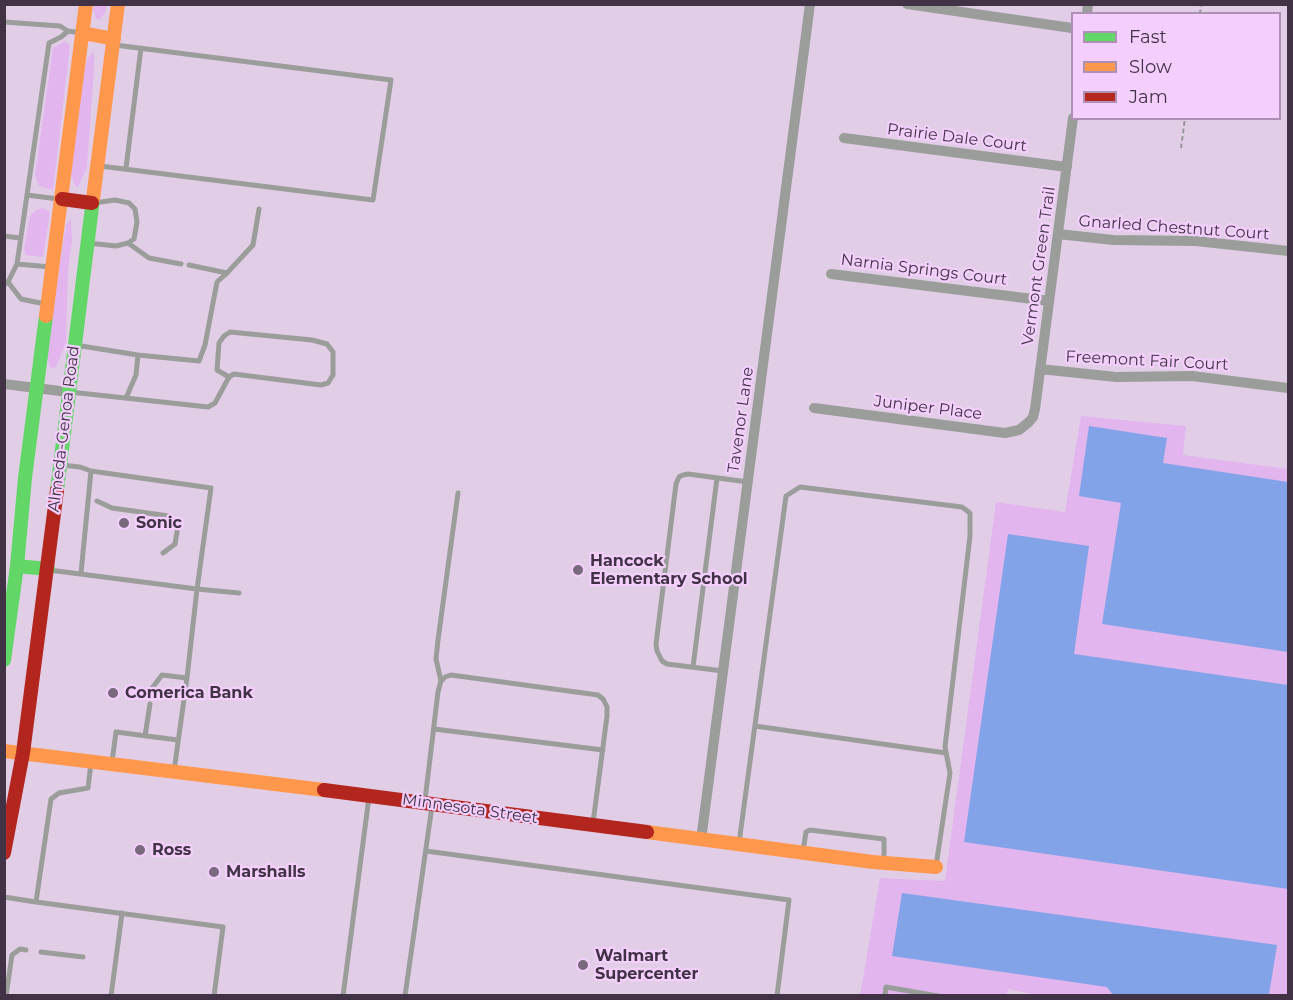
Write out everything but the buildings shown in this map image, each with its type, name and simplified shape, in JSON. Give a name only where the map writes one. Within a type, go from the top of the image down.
[{"type":"main road","name":"Almeda-Genoa Road","points":[[4,660],[8,605],[86,4]]},
{"type":"main road","name":"Almeda-Genoa Road","points":[[4,853],[23,753],[48,569],[68,392],[118,4]]},
{"type":"main road","points":[[83,33],[114,42]]},
{"type":"main road","points":[[62,200],[92,203]]},
{"type":"main road","points":[[14,565],[48,569]]},
{"type":"main road","name":"Minnesota Street","points":[[4,751],[369,795],[802,853],[936,867]]},
{"type":"street","name":"Tavenor Lane","points":[[701,840],[810,4]]},
{"type":"street","points":[[907,4],[1071,28]]},
{"type":"street","name":"Vermont Green Trail","points":[[1033,417],[1073,120]]},
{"type":"street","name":"Prairie Dale Court","points":[[844,138],[1067,167]]},
{"type":"street","name":"Gnarled Chestnut Court","points":[[1058,234],[1113,240],[1196,241],[1288,251]]},
{"type":"street","name":"Narnia Springs Court","points":[[831,274],[1049,301]]},
{"type":"street","name":"Freemont Fair Court","points":[[1040,369],[1116,377],[1192,376],[1288,388]]},
{"type":"street","points":[[4,384],[68,392]]},
{"type":"street","name":"Juniper Place","points":[[814,408],[1005,433],[1019,430],[1033,417]]},
{"type":"lane","points":[[4,22],[60,26],[68,31],[83,33]]},
{"type":"lane","points":[[48,304],[21,300],[7,283],[17,264],[49,43],[62,37],[68,31]]},
{"type":"lane","points":[[97,165],[373,200],[391,80],[141,48],[114,42]]},
{"type":"lane","points":[[126,168],[141,48]]},
{"type":"lane","points":[[27,195],[62,200]]},
{"type":"lane","points":[[87,243],[116,246],[128,243],[134,239],[137,222],[135,209],[129,203],[115,200],[92,203]]},
{"type":"lane","points":[[74,345],[199,361],[205,345],[217,282],[253,245],[259,209]]},
{"type":"lane","points":[[4,236],[20,238]]},
{"type":"lane","points":[[128,243],[149,258],[181,264]]},
{"type":"lane","points":[[17,264],[53,267]]},
{"type":"lane","points":[[189,265],[227,273]]},
{"type":"lane","points":[[68,392],[208,406],[215,403],[229,377],[234,374],[321,385],[328,383],[333,375],[333,352],[327,344],[312,340],[230,332],[219,343],[217,370],[229,377]]},
{"type":"lane","points":[[126,398],[136,375],[138,355]]},
{"type":"lane","points":[[59,465],[211,488],[174,772]]},
{"type":"lane","points":[[81,573],[91,471]]},
{"type":"lane","points":[[723,671],[667,664],[662,661],[657,651],[676,484],[679,477],[688,474],[748,482]]},
{"type":"lane","points":[[693,667],[717,478]]},
{"type":"lane","points":[[739,845],[786,496],[800,487],[962,507],[970,513],[970,536],[945,747],[950,773],[936,867]]},
{"type":"lane","points":[[405,996],[426,851],[434,729],[441,681],[436,659],[458,493]]},
{"type":"lane","points":[[97,501],[112,508],[169,516],[178,526],[176,544],[163,553]]},
{"type":"lane","points":[[48,569],[239,593]]},
{"type":"lane","points":[[152,688],[162,675],[187,678]]},
{"type":"lane","points":[[441,681],[451,675],[598,694],[607,707],[607,716],[593,825]]},
{"type":"lane","points":[[145,736],[150,704]]},
{"type":"lane","points":[[755,726],[946,753]]},
{"type":"lane","points":[[434,729],[603,750]]},
{"type":"lane","points":[[112,764],[116,732],[178,740]]},
{"type":"lane","points":[[36,902],[51,799],[59,793],[88,788],[91,761]]},
{"type":"lane","points":[[343,996],[369,795]]},
{"type":"lane","points":[[802,853],[806,832],[810,830],[880,838],[884,839],[884,863]]},
{"type":"lane","points":[[426,851],[789,900],[777,996]]},
{"type":"lane","points":[[4,897],[223,927],[214,996]]},
{"type":"lane","points":[[111,996],[122,913]]},
{"type":"lane","points":[[6,996],[12,955],[20,949],[26,950]]},
{"type":"lane","points":[[42,952],[83,957]]},
{"type":"lane","points":[[885,996],[886,987],[938,996]]},
{"type":"path","points":[[1181,148],[1185,120]]},
{"type":"shaded area","points":[[94,5],[107,5],[105,13],[99,20],[93,10]]},
{"type":"shaded area","points":[[65,41],[70,46],[53,190],[39,186],[35,175],[53,48]]},
{"type":"shaded area","points":[[94,51],[87,167],[78,187],[75,186],[71,175],[83,75],[87,59]]},
{"type":"shaded area","points":[[43,208],[50,212],[43,257],[26,255],[24,249],[30,216],[36,210]]},
{"type":"shaded area","points":[[71,219],[72,240],[68,270],[66,343],[56,367],[50,368],[47,357],[61,257],[66,224]]},
{"type":"shaded area","points":[[1081,416],[1186,426],[1183,455],[1288,469],[1288,995],[1042,996],[1008,989],[1006,996],[860,996],[880,878],[945,881],[996,502],[1065,512]]},
{"type":"water","points":[[1089,426],[1167,438],[1163,463],[1288,482],[1288,652],[1102,624],[1121,503],[1079,496]]},
{"type":"water","points":[[1008,534],[1089,546],[1074,654],[1288,685],[1288,889],[964,842]]},
{"type":"water","points":[[902,893],[1277,945],[1269,995],[1113,995],[1107,987],[892,956]]},
{"type":"traffic: fast","points":[[57,490],[93,199]]},
{"type":"traffic: fast","points":[[4,660],[46,316]]},
{"type":"traffic: fast","points":[[17,566],[48,569]]},
{"type":"traffic: slow","points":[[46,316],[86,4]]},
{"type":"traffic: slow","points":[[93,199],[118,4]]},
{"type":"traffic: slow","points":[[83,33],[114,39]]},
{"type":"traffic: slow","points":[[4,751],[324,790]]},
{"type":"traffic: slow","points":[[647,832],[873,862],[936,867]]},
{"type":"traffic: jam","points":[[62,199],[92,203]]},
{"type":"traffic: jam","points":[[4,853],[23,753],[57,490]]},
{"type":"traffic: jam","points":[[324,790],[647,832]]},
{"type":"place","name":"Sonic","points":[[124,523]]},
{"type":"place","name":"Hancock Elementary School","points":[[578,570]]},
{"type":"place","name":"Comerica Bank","points":[[113,693]]},
{"type":"place","name":"Ross","points":[[140,850]]},
{"type":"place","name":"Marshalls","points":[[214,872]]},
{"type":"place","name":"Walmart Supercenter","points":[[583,965]]}]
